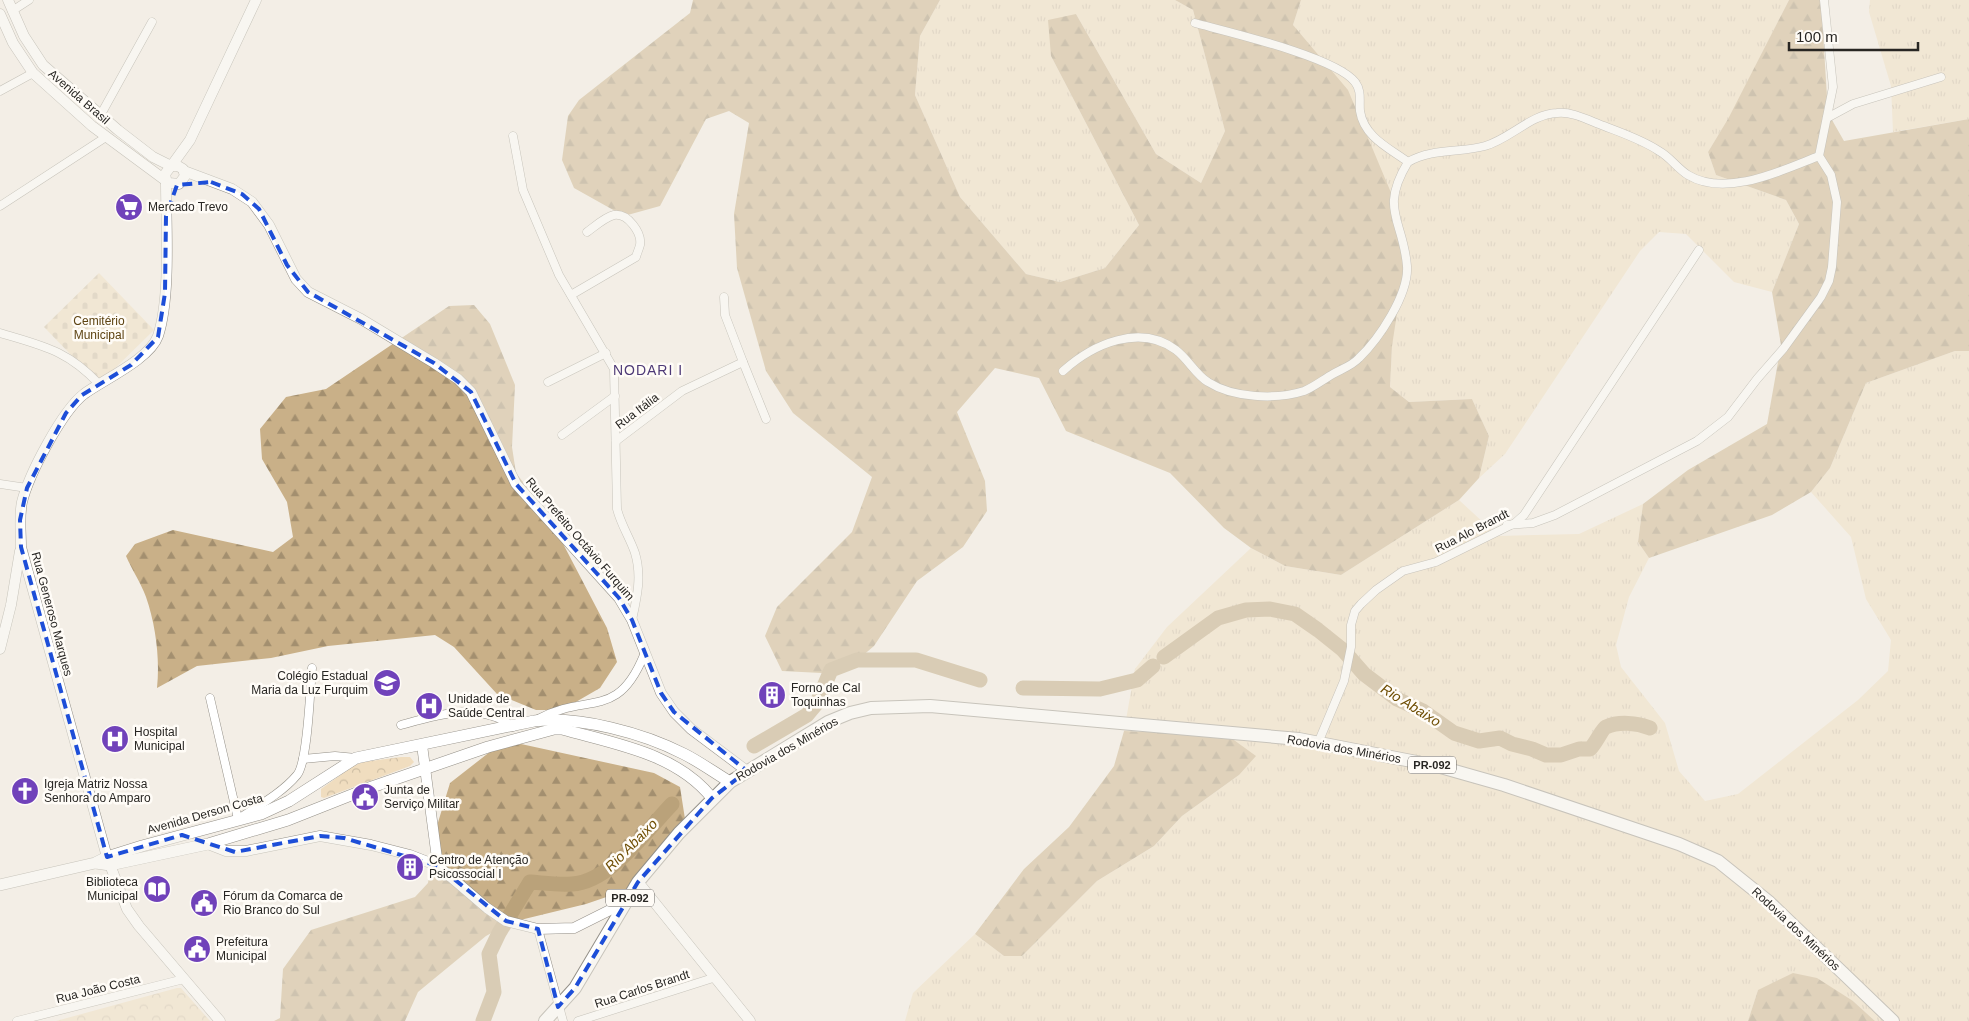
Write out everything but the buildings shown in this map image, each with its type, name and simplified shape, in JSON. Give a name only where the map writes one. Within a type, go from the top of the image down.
[{"type":"main road","name":"Rodovia dos Minérios","points":[[712,798],[730,782],[828,722],[870,708],[973,708],[1124,724],[1299,739],[1437,766],[1494,782],[1679,844],[1718,861],[1769,902],[1893,1021]]},
{"type":"main road","name":"Avenida Derson Costa","points":[[109,861],[238,819],[261,814],[356,758],[396,748],[422,745],[534,721],[562,719],[618,730],[652,740],[684,754],[730,782]]},
{"type":"main road","points":[[0,885],[95,863],[208,844],[314,810],[426,768],[540,731],[562,729],[665,760],[703,786],[712,798]]},
{"type":"main road","points":[[302,791],[314,810]]},
{"type":"main road","name":"PR-092","points":[[545,1021],[575,988],[638,882],[679,833],[712,798]]},
{"type":"street","name":"Avenida Brasil","points":[[8,0],[24,36],[43,65],[100,116],[153,157],[171,166]]},
{"type":"street","points":[[12,11],[29,0]]},
{"type":"street","points":[[190,140],[183,170],[185,176],[178,185],[166,180],[165,174],[190,140],[256,0]]},
{"type":"street","points":[[1507,526],[1533,523],[1555,515],[1697,440],[1728,417],[1784,348],[1821,297],[1829,282],[1837,202],[1830,175],[1819,156],[1821,137],[1833,87],[1824,0]]},
{"type":"street","name":"Avenida Brasil","points":[[0,14],[13,42],[33,73],[106,137],[166,180]]},
{"type":"street","points":[[100,116],[152,22]]},
{"type":"street","points":[[1195,23],[1324,62],[1349,76],[1360,90],[1360,110],[1367,131],[1408,162]]},
{"type":"street","points":[[0,91],[33,73]]},
{"type":"street","points":[[1827,118],[1853,104],[1941,77]]},
{"type":"street","points":[[1063,371],[1084,355],[1131,336],[1162,342],[1176,350],[1206,382],[1223,390],[1265,396],[1304,391],[1358,360],[1372,344],[1400,298],[1406,281],[1404,242],[1397,224],[1393,201],[1398,181],[1408,162],[1430,153],[1462,150],[1494,143],[1542,116],[1558,112],[1588,120],[1658,150],[1687,174],[1700,180],[1754,181],[1819,156]]},
{"type":"street","points":[[513,136],[523,190],[559,275],[590,332],[606,353],[614,369],[617,509],[620,522],[635,553],[640,585],[632,620]]},
{"type":"street","points":[[0,206],[106,137]]},
{"type":"street","points":[[171,166],[178,166],[183,170]]},
{"type":"street","name":"Rua Prefeito Octávio Furquim","points":[[183,170],[242,194],[259,209],[269,225],[287,265],[308,292],[361,319],[434,363],[458,379],[471,392],[516,484],[619,598],[632,620],[644,655],[661,693],[674,712],[691,728],[747,771]]},
{"type":"street","name":"Rua Generoso Marques","points":[[166,180],[164,293],[158,337],[152,346],[131,365],[82,395],[66,413],[27,488],[22,503],[21,547],[109,861],[127,909],[220,1021]]},
{"type":"street","name":"Rua Prefeito Octávio Furquim","points":[[178,185],[211,182]]},
{"type":"street","name":"Rua Generoso Marques","points":[[166,216],[178,185]]},
{"type":"street","points":[[571,295],[636,257],[640,244],[638,234],[630,222],[622,216],[613,215],[587,232]]},
{"type":"street","name":"Rua Alo Brandt","points":[[1318,743],[1344,681],[1351,647],[1351,625],[1355,611],[1376,590],[1403,571],[1436,562],[1507,526],[1524,515],[1699,250]]},
{"type":"street","points":[[724,297],[725,315],[766,419]]},
{"type":"street","points":[[0,334],[62,353],[82,366],[99,384]]},
{"type":"street","points":[[548,382],[606,353]]},
{"type":"street","name":"Rua Itália","points":[[616,441],[682,391],[743,362]]},
{"type":"street","points":[[562,435],[615,396]]},
{"type":"street","points":[[0,484],[27,488]]},
{"type":"street","points":[[0,649],[12,605],[21,547]]},
{"type":"street","points":[[534,721],[556,710],[589,705],[614,698],[633,681],[644,655]]},
{"type":"street","points":[[210,698],[238,819],[284,787],[298,774],[303,759],[312,668]]},
{"type":"street","points":[[401,724],[450,712],[482,714],[502,718],[513,726]]},
{"type":"street","points":[[422,745],[438,866]]},
{"type":"street","points":[[303,759],[335,756],[356,758]]},
{"type":"street","points":[[208,844],[226,851],[246,851],[320,836],[371,845],[410,855],[438,866],[486,908],[506,921],[538,929],[574,928],[628,901]]},
{"type":"street","points":[[638,882],[713,978],[750,1021]]},
{"type":"street","points":[[538,929],[563,1021]]},
{"type":"street","name":"Rua Carlos Brandt","points":[[578,1021],[713,978]]},
{"type":"street","name":"Rua João Costa","points":[[17,1021],[184,979]]},
{"type":"highlighted area","points":[[211,182],[242,194],[259,209],[287,265],[308,292],[434,363],[471,392],[516,484],[619,598],[632,620],[661,693],[674,712],[747,771],[712,798],[638,882],[575,988],[558,1007],[538,929],[506,921],[438,866],[344,838],[320,836],[235,852],[182,835],[107,857],[21,547],[20,520],[27,488],[66,413],[82,395],[131,365],[158,337],[165,293],[166,216],[177,185]]},
{"type":"green space","points":[[693,0],[940,0],[920,36],[915,95],[960,197],[1026,274],[1060,282],[1105,268],[1139,225],[1051,56],[1048,20],[1076,14],[1156,154],[1201,183],[1225,131],[1193,10],[1175,0],[1301,0],[1293,25],[1348,90],[1397,207],[1405,261],[1392,346],[1390,387],[1409,402],[1472,399],[1489,436],[1479,478],[1459,500],[1341,575],[1285,566],[1251,548],[1224,528],[1170,473],[1066,431],[1039,378],[995,368],[957,412],[985,481],[987,511],[963,547],[917,581],[874,646],[841,674],[782,671],[765,636],[777,607],[852,532],[872,477],[793,413],[766,371],[737,268],[734,214],[749,123],[729,111],[706,119],[660,206],[624,216],[574,188],[562,160],[568,116],[579,100],[690,13]]},
{"type":"green space","points":[[940,0],[1175,0],[1193,10],[1225,131],[1201,183],[1156,154],[1076,14],[1051,56],[1139,225],[1105,268],[1060,282],[1026,274],[960,197],[915,95],[920,36]]},
{"type":"green space","points":[[1301,0],[1789,0],[1728,120],[1708,152],[1716,175],[1786,200],[1799,224],[1772,292],[1734,282],[1686,234],[1659,232],[1640,251],[1505,454],[1479,478],[1489,436],[1472,399],[1409,402],[1390,387],[1392,346],[1293,25]]},
{"type":"green space","points":[[1789,0],[1821,0],[1828,113],[1844,141],[1969,119],[1969,351],[1955,351],[1866,383],[1830,468],[1811,492],[1772,515],[1649,558],[1638,542],[1643,504],[1688,470],[1767,424],[1781,345],[1772,292],[1799,224],[1786,200],[1716,175],[1708,152],[1728,119]]},
{"type":"green space","points":[[1870,0],[1969,0],[1969,119],[1893,132],[1891,86],[1869,12]]},
{"type":"green space","name":"Cemitério Municipal","points":[[99,273],[154,330],[99,384],[44,327]]},
{"type":"green space","points":[[474,305],[490,324],[515,385],[512,447],[516,473],[547,513],[607,628],[617,662],[600,688],[562,710],[536,710],[497,694],[454,647],[435,635],[328,646],[271,658],[197,666],[157,688],[155,631],[144,592],[126,556],[135,544],[173,530],[273,552],[293,537],[287,502],[262,459],[260,429],[286,397],[326,389],[449,306]]},
{"type":"green space","points":[[1955,351],[1969,351],[1969,1021],[1875,1021],[1853,1001],[1758,990],[1748,1021],[905,1021],[913,993],[975,934],[1004,956],[1022,956],[1097,881],[1154,846],[1182,816],[1239,775],[1227,735],[1124,731],[1135,669],[1167,627],[1251,548],[1285,566],[1341,575],[1459,500],[1498,536],[1579,534],[1643,504],[1638,542],[1649,558],[1629,597],[1616,645],[1621,667],[1665,723],[1679,771],[1705,801],[1738,794],[1858,700],[1888,671],[1891,640],[1866,599],[1851,537],[1811,492],[1830,468],[1866,383]]},
{"type":"green space","points":[[1124,731],[1227,735],[1256,756],[1239,775],[1182,816],[1154,846],[1097,881],[1022,956],[1004,956],[975,934],[1024,869],[1069,827],[1114,766]]},
{"type":"green space","points":[[521,744],[654,773],[680,787],[685,819],[664,855],[624,891],[586,904],[512,922],[486,936],[418,992],[405,1021],[274,1021],[280,1018],[283,969],[311,930],[415,897],[428,883],[436,829],[450,783],[491,751]]},
{"type":"green space","points":[[410,757],[414,762],[410,766],[324,798],[321,797],[321,789],[353,766],[363,762]]},
{"type":"green space","points":[[1793,973],[1817,978],[1853,1001],[1875,1021],[1748,1021],[1758,990]]},
{"type":"green space","points":[[181,988],[210,1021],[56,1021]]},
{"type":"waterway","name":"Rio Abaixo","points":[[1164,657],[1218,618],[1246,610],[1270,609],[1295,614],[1343,650],[1364,674],[1397,699],[1423,711],[1454,733],[1479,741],[1500,738],[1546,755],[1561,755],[1579,749],[1590,749],[1604,728],[1611,725],[1628,723],[1650,728]]},
{"type":"waterway","name":"Rio Abaixo","points":[[754,746],[807,715],[817,703],[831,670],[857,660],[916,660],[980,680]]},
{"type":"waterway","name":"Rio Abaixo","points":[[1023,688],[1100,689],[1137,680],[1153,666]]},
{"type":"waterway","name":"Rio Abaixo","points":[[483,1021],[494,992],[489,954],[499,933],[530,882],[572,884],[586,881],[600,874],[627,853],[672,804]]},
{"type":"place","name":"Mercado Trevo","points":[[129,207]]},
{"type":"place","name":"Colégio Estadual Maria da Luz Furquim","points":[[387,683]]},
{"type":"place","name":"Forno de Cal Toquinhas","points":[[772,695]]},
{"type":"place","name":"Unidade de Saúde Central","points":[[429,706]]},
{"type":"place","name":"Hospital Municipal","points":[[115,739]]},
{"type":"place","name":"Igreja Matriz Nossa Senhora do Amparo","points":[[25,791]]},
{"type":"place","name":"Junta de Serviço Militar","points":[[365,797]]},
{"type":"place","name":"Centro de Atenção Psicossocial I","points":[[410,867]]},
{"type":"place","name":"Biblioteca Municipal","points":[[157,889]]},
{"type":"place","name":"Fórum da Comarca de Rio Branco do Sul","points":[[204,903]]},
{"type":"place","name":"Prefeitura Municipal","points":[[197,949]]},
{"type":"district","name":"NODARI I","points":[[648,370]]}]
